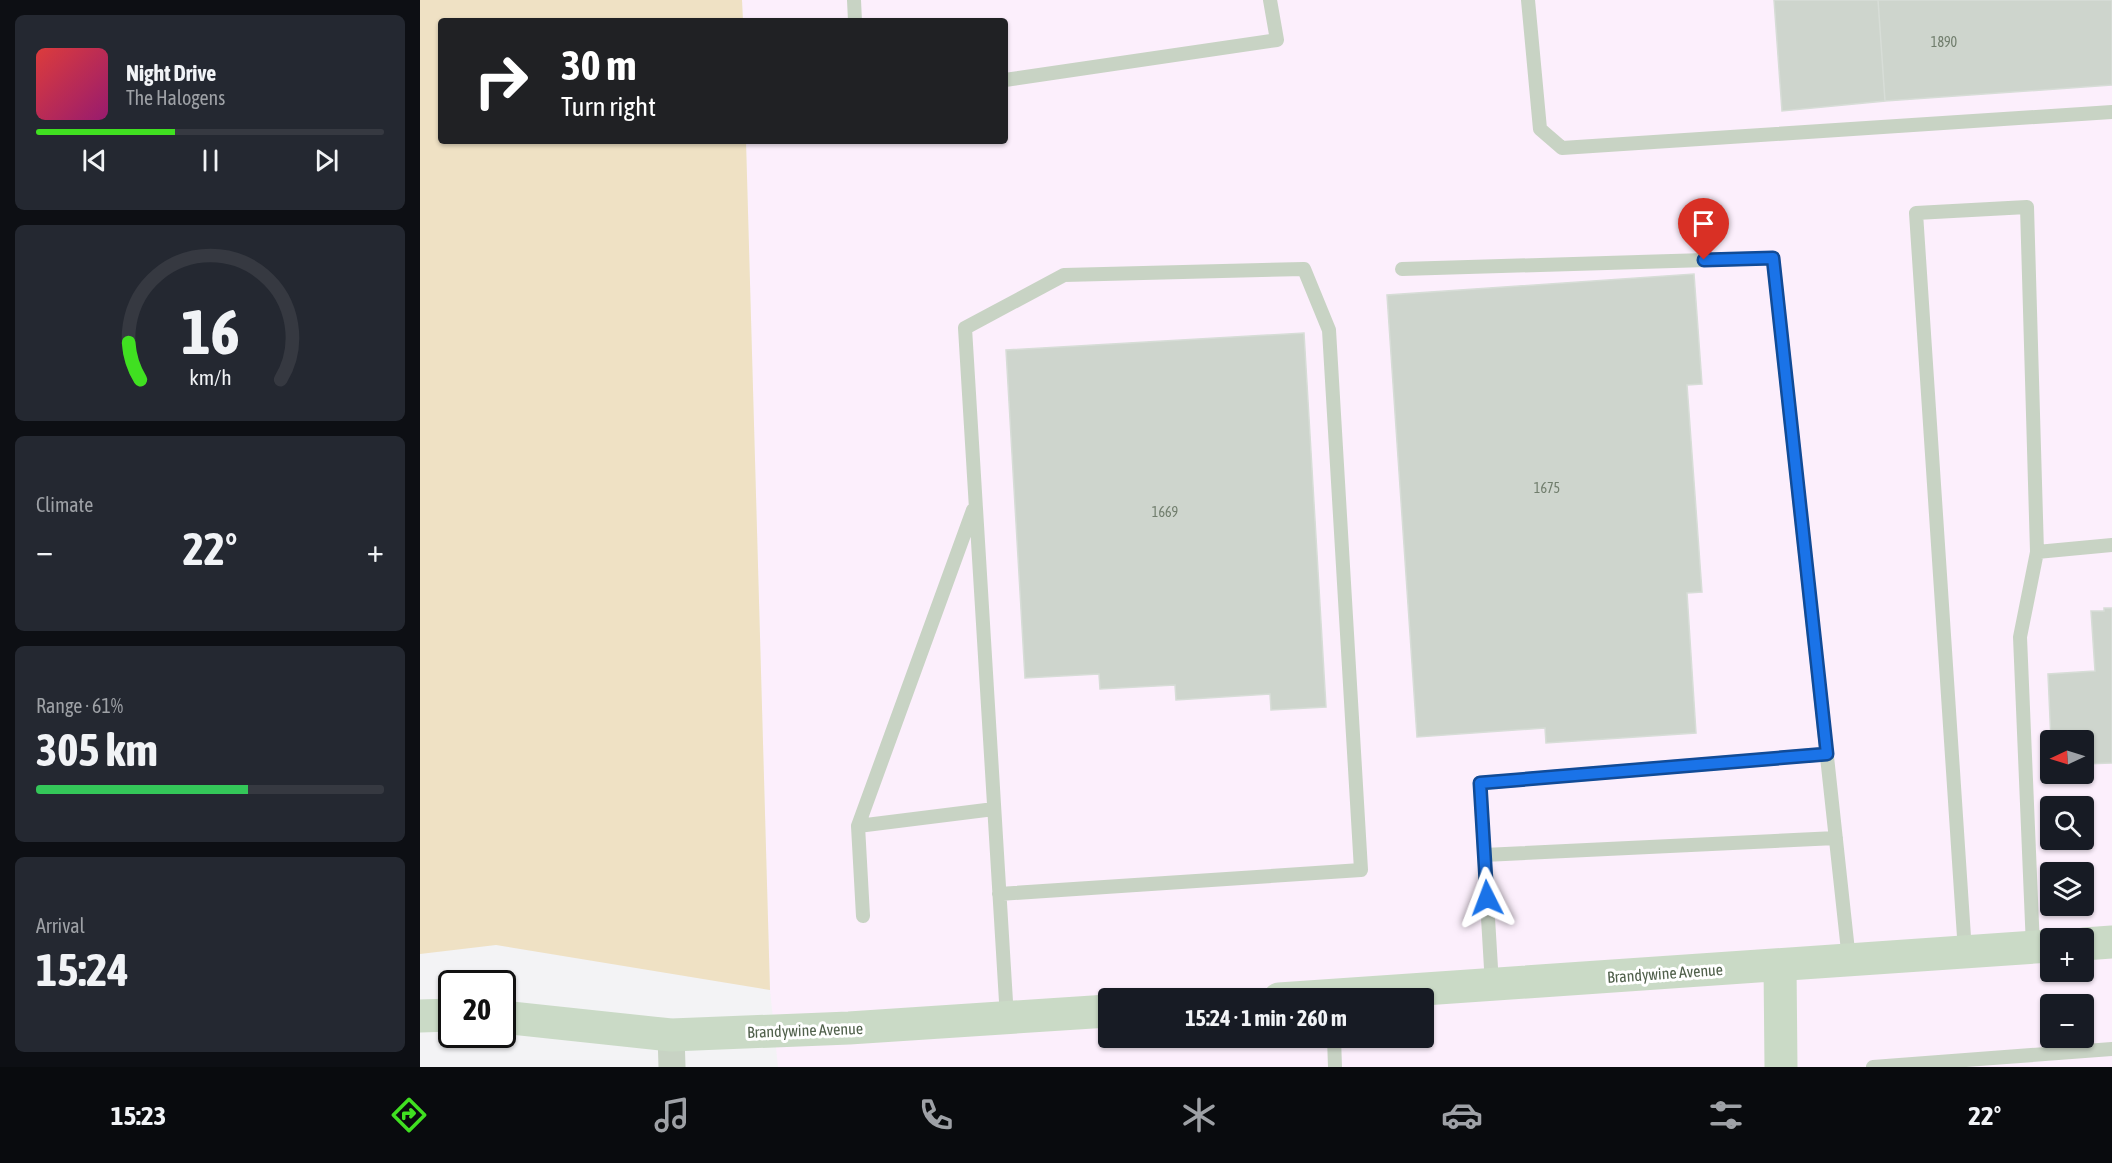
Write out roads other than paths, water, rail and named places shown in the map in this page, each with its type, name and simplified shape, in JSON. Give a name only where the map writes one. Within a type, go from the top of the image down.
[{"type":"street","points":[[2094,943],[2112,942]]},
{"type":"street","name":"Brandywine Avenue","points":[[1434,989],[2040,947]]},
{"type":"street","points":[[1780,965],[1780,1067]]},
{"type":"street","name":"Brandywine Avenue","points":[[516,1018],[671,1035],[849,1028],[1098,1012]]},
{"type":"street","points":[[420,1016],[438,1015]]},
{"type":"street","points":[[671,1035],[672,1067]]},
{"type":"lane","points":[[854,0],[855,18]]},
{"type":"lane","points":[[1008,80],[1277,40],[1270,0]]},
{"type":"lane","points":[[1528,0],[1540,129],[1563,148],[2112,112]]},
{"type":"lane","points":[[1965,952],[1916,213],[2027,207],[2037,552],[2020,637],[2041,928]]},
{"type":"lane","points":[[1402,269],[1773,258],[1849,960]]},
{"type":"lane","points":[[999,894],[1361,870],[1329,330],[1304,269],[1064,275],[965,328],[999,894],[1007,1018]]},
{"type":"lane","points":[[863,916],[858,826],[976,503]]},
{"type":"lane","points":[[2037,552],[2112,545]]},
{"type":"lane","points":[[1492,985],[1480,783],[1827,754]]},
{"type":"lane","points":[[858,826],[994,809]]},
{"type":"lane","points":[[1484,855],[1836,838]]},
{"type":"lane","points":[[1335,1048],[1335,1067]]},
{"type":"lane","points":[[1873,1067],[2112,1049]]}]
